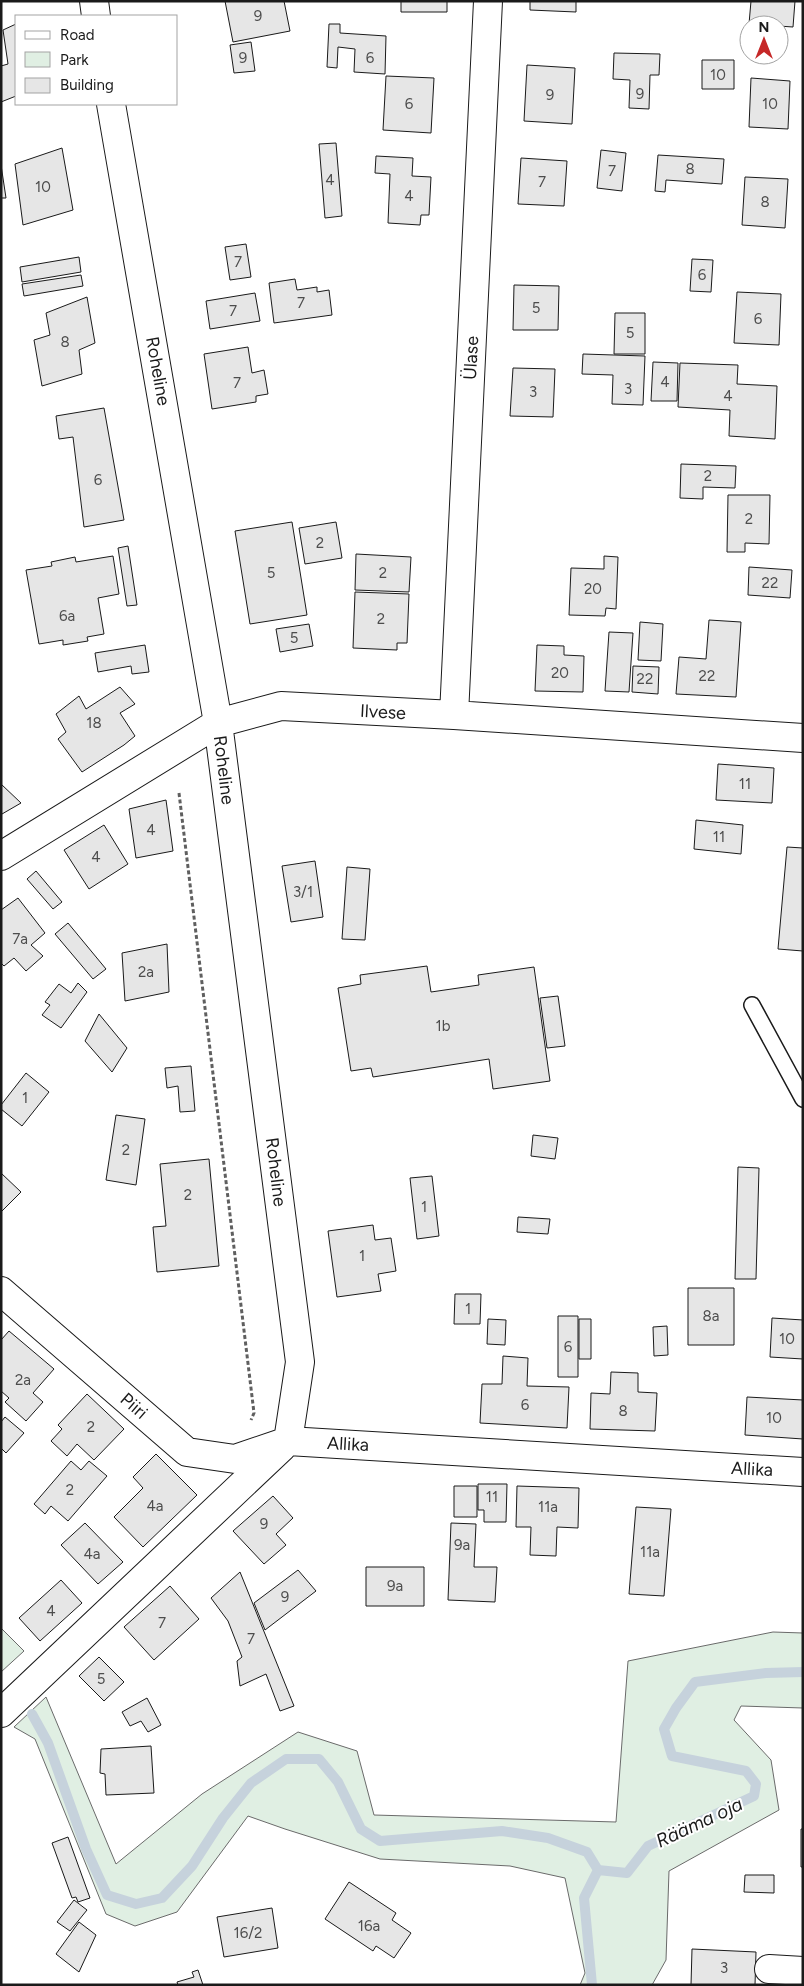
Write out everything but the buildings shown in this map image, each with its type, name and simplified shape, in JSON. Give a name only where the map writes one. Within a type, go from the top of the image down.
[{"type":"street","points":[[94,1],[96,15]]},
{"type":"street","name":"Ülase","points":[[454,716],[488,1]]},
{"type":"street","name":"Roheline","points":[[111,105],[218,723],[300,1362],[288,1441]]},
{"type":"street","name":"Ilvese","points":[[1,856],[218,723],[281,706],[803,738]]},
{"type":"street","name":"Piiri","points":[[1,1291],[187,1452],[235,1458],[288,1441]]},
{"type":"street","points":[[1,1713],[288,1441]]},
{"type":"street","name":"Allika","points":[[288,1441],[803,1472]]},
{"type":"street","points":[[769,1969],[803,1971]]},
{"type":"lane","points":[[752,1005],[803,1099]]},
{"type":"path","points":[[179,793],[254,1413],[235,1458]]},
{"type":"green space","points":[[1,1628],[24,1651],[1,1672]]},
{"type":"green space","points":[[773,1632],[803,1633],[803,1708],[741,1706],[734,1720],[771,1760],[779,1810],[669,1871],[666,1960],[652,1985],[580,1985],[585,1973],[565,1878],[510,1866],[380,1859],[248,1816],[177,1912],[135,1926],[106,1914],[35,1739],[14,1727],[46,1697],[116,1864],[202,1794],[298,1732],[357,1751],[374,1815],[616,1822],[628,1661]]},
{"type":"waterway","name":"Rääma oja","points":[[592,1985],[584,1898],[598,1870],[627,1873],[648,1846],[754,1796],[756,1784],[746,1771],[672,1756],[664,1729],[676,1708],[695,1682],[766,1673],[803,1672]]},
{"type":"waterway","points":[[32,1714],[48,1743],[86,1849],[107,1895],[136,1904],[162,1898],[192,1866],[223,1818],[251,1783],[286,1759],[319,1759],[338,1782],[361,1829],[380,1841],[502,1831],[548,1838],[587,1852],[598,1870]]}]
